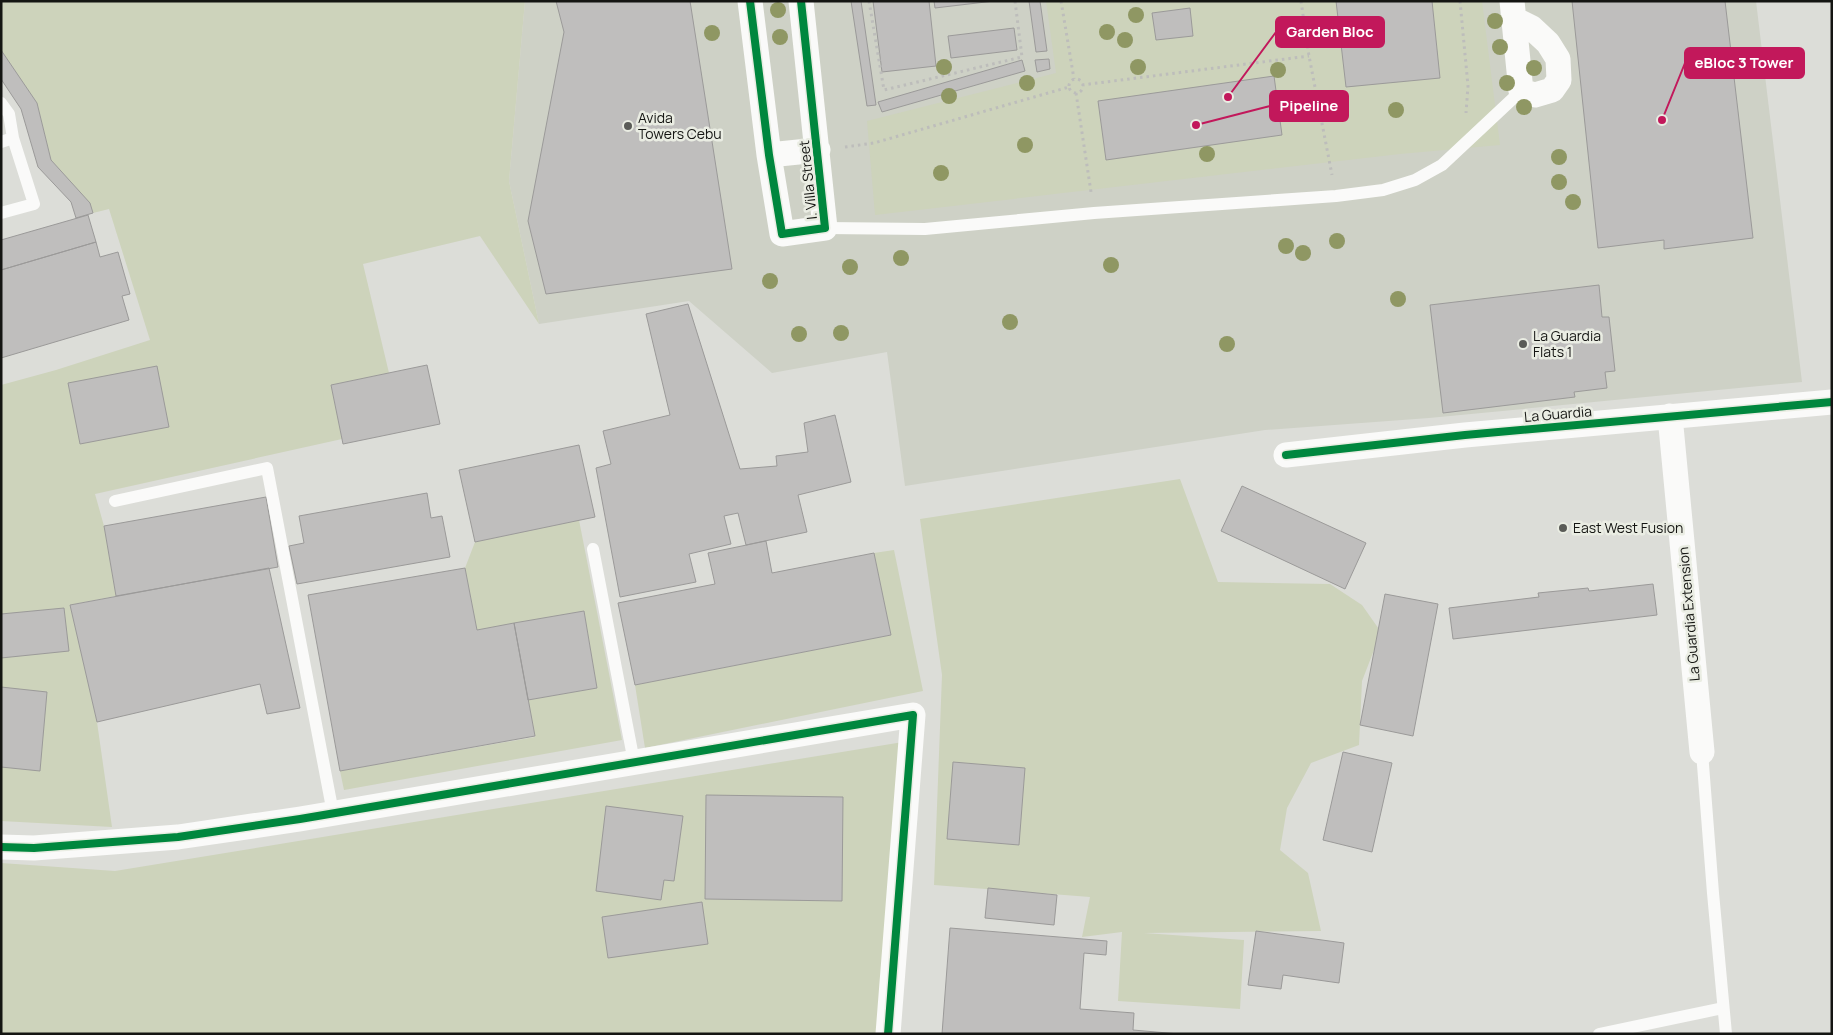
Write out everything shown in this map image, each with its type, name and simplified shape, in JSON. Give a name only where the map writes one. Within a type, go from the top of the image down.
[{"type":"street","name":"I. Villa Street","points":[[750,1],[769,155],[782,234],[825,228],[801,1]]},
{"type":"street","points":[[1513,10],[1548,43],[1558,60],[1559,80],[1552,90],[1535,95],[1521,91],[1513,10]]},
{"type":"street","points":[[769,155],[818,150]]},
{"type":"street","name":"La Guardia","points":[[1286,455],[1465,435],[1832,402]]},
{"type":"street","name":"La Guardia Extension","points":[[1670,416],[1702,752]]},
{"type":"street","points":[[1,847],[34,848],[178,837],[913,716],[888,1034]]},
{"type":"lane","points":[[825,228],[925,229],[1094,213],[1336,196],[1382,190],[1415,180],[1442,166],[1521,91]]},
{"type":"lane","points":[[1,103],[9,114],[7,140],[34,204],[1,213]]},
{"type":"lane","points":[[115,501],[267,468],[333,813]]},
{"type":"lane","points":[[593,549],[634,762]]},
{"type":"lane","points":[[1702,752],[1726,1034]]},
{"type":"lane","points":[[1599,1034],[1723,1008]]},
{"type":"path","points":[[869,1],[884,90],[1022,57],[1015,1]]},
{"type":"path","points":[[1061,1],[1074,79]]},
{"type":"path","points":[[1301,1],[1309,56],[1336,196]]},
{"type":"path","points":[[1460,1],[1468,86],[1465,122]]},
{"type":"path","points":[[1082,85],[1309,56]]},
{"type":"path","points":[[1069,87],[1074,79]]},
{"type":"path","points":[[1074,79],[1078,79],[1082,85],[1080,92],[1076,93]]},
{"type":"path","points":[[818,150],[874,143],[1069,87]]},
{"type":"path","points":[[1069,87],[1076,93],[1094,213]]},
{"type":"shaded area","points":[[525,1],[1756,1],[1802,382],[1429,418],[1265,430],[905,486],[887,352],[772,373],[689,301],[539,324],[509,181]]},
{"type":"green space","points":[[1,1],[525,1],[509,181],[539,324],[480,236],[363,264],[389,373],[331,385],[342,439],[95,494],[104,526],[116,596],[70,605],[97,722],[112,827],[1,821],[1,385],[56,370],[150,340],[109,209],[93,213],[89,203],[51,160],[37,103],[1,50]]},
{"type":"green space","points":[[1046,1],[1482,1],[1500,145],[1400,154],[875,215],[867,121],[1056,73]]},
{"type":"green space","points":[[1180,479],[1218,582],[1330,584],[1362,605],[1381,632],[1362,681],[1359,745],[1311,763],[1287,808],[1280,850],[1308,873],[1321,931],[1144,933],[1244,940],[1240,1009],[1118,1001],[1122,932],[1082,937],[1090,897],[934,885],[942,675],[920,519]]},
{"type":"green space","points":[[579,520],[622,740],[344,790],[340,771],[535,737],[528,700],[597,688],[584,611],[477,630],[465,568],[475,542]]},
{"type":"green space","points":[[894,550],[923,691],[645,748],[635,685],[891,635],[874,553]]},
{"type":"green space","points":[[903,742],[878,1034],[1,1034],[1,863],[115,871]]},
{"type":"building","name":"Avida Towers Cebu","points":[[556,1],[690,1],[732,269],[546,294],[528,221],[564,32]]},
{"type":"building","points":[[851,1],[861,1],[876,105],[867,106]]},
{"type":"building","points":[[873,1],[929,1],[936,66],[882,72]]},
{"type":"building","points":[[934,1],[994,1],[935,8]]},
{"type":"building","points":[[1029,1],[1040,1],[1047,51],[1036,52]]},
{"type":"building","points":[[1336,1],[1432,1],[1440,78],[1346,87]]},
{"type":"building","points":[[1572,1],[1725,1],[1753,238],[1664,249],[1664,240],[1598,248]]},
{"type":"building","points":[[1190,8],[1193,36],[1156,40],[1152,13]]},
{"type":"building","points":[[1014,28],[1017,50],[951,58],[948,36]]},
{"type":"building","points":[[1,50],[37,103],[51,160],[90,203],[93,213],[76,218],[71,202],[38,167],[21,109],[1,79]]},
{"type":"building","points":[[1049,59],[1050,69],[1037,72],[1035,60]]},
{"type":"building","points":[[1022,60],[1025,71],[882,112],[878,102]]},
{"type":"building","points":[[1274,76],[1282,135],[1106,160],[1098,101]]},
{"type":"building","points":[[88,215],[96,242],[1,270],[1,240]]},
{"type":"building","points":[[96,242],[100,257],[118,252],[130,294],[122,296],[129,320],[1,358],[1,270]]},
{"type":"building","name":"La Guardia Flats 1","points":[[1599,285],[1602,317],[1609,317],[1615,371],[1605,372],[1607,388],[1574,392],[1575,397],[1443,413],[1430,305]]},
{"type":"building","points":[[688,304],[740,469],[777,466],[776,456],[808,452],[804,423],[835,415],[851,482],[798,495],[807,532],[746,545],[738,513],[724,516],[731,544],[689,554],[696,582],[620,597],[596,468],[611,464],[603,431],[670,415],[646,314]]},
{"type":"building","points":[[427,365],[440,424],[343,444],[331,385]]},
{"type":"building","points":[[157,366],[169,427],[80,444],[68,383]]},
{"type":"building","points":[[579,445],[595,517],[475,542],[459,470]]},
{"type":"building","points":[[1242,486],[1366,543],[1345,589],[1221,531]]},
{"type":"building","points":[[427,493],[431,518],[442,516],[450,557],[297,584],[289,546],[304,543],[299,516]]},
{"type":"building","points":[[266,497],[278,567],[116,596],[104,526]]},
{"type":"building","points":[[766,541],[772,573],[874,553],[891,635],[635,685],[618,603],[715,584],[708,553]]},
{"type":"building","points":[[269,568],[300,708],[267,714],[260,684],[97,722],[70,605]]},
{"type":"building","points":[[465,568],[477,630],[514,623],[535,736],[340,771],[308,595]]},
{"type":"building","points":[[1653,584],[1657,615],[1453,639],[1449,608],[1539,597],[1538,593],[1588,588],[1589,591]]},
{"type":"building","points":[[1385,594],[1438,604],[1413,736],[1360,725]]},
{"type":"building","points":[[64,608],[69,651],[1,658],[1,614]]},
{"type":"building","points":[[584,611],[597,688],[528,700],[514,623]]},
{"type":"building","points":[[1,687],[47,692],[40,771],[1,767]]},
{"type":"building","points":[[1343,752],[1392,763],[1372,852],[1323,840]]},
{"type":"building","points":[[953,762],[1025,768],[1019,845],[947,839]]},
{"type":"building","points":[[706,795],[843,797],[842,901],[705,899]]},
{"type":"building","points":[[606,806],[683,816],[674,881],[664,880],[661,900],[596,891]]},
{"type":"building","points":[[988,888],[1057,895],[1054,925],[985,918]]},
{"type":"building","points":[[702,902],[708,944],[608,958],[602,917]]},
{"type":"building","points":[[950,928],[1107,941],[1106,955],[1084,953],[1080,1009],[1134,1013],[1133,1030],[1179,1034],[942,1034]]},
{"type":"building","points":[[1256,931],[1344,943],[1339,983],[1283,975],[1281,989],[1248,985]]},
{"type":"cycle path","points":[[750,1],[769,155],[782,234],[825,228],[801,1]]},
{"type":"cycle path","points":[[1286,455],[1465,435],[1832,402]]},
{"type":"cycle path","points":[[1,847],[34,848],[178,837],[300,819],[913,715],[888,1034]]},
{"type":"place","name":"Garden Bloc","points":[[1228,97]]},
{"type":"place","name":"eBloc 3 Tower","points":[[1662,120]]},
{"type":"place","name":"Pipeline","points":[[1196,125]]},
{"type":"place","name":"Avida Towers Cebu","points":[[628,126]]},
{"type":"place","name":"La Guardia Flats 1","points":[[1523,344]]},
{"type":"place","name":"East West Fusion","points":[[1563,528]]}]
